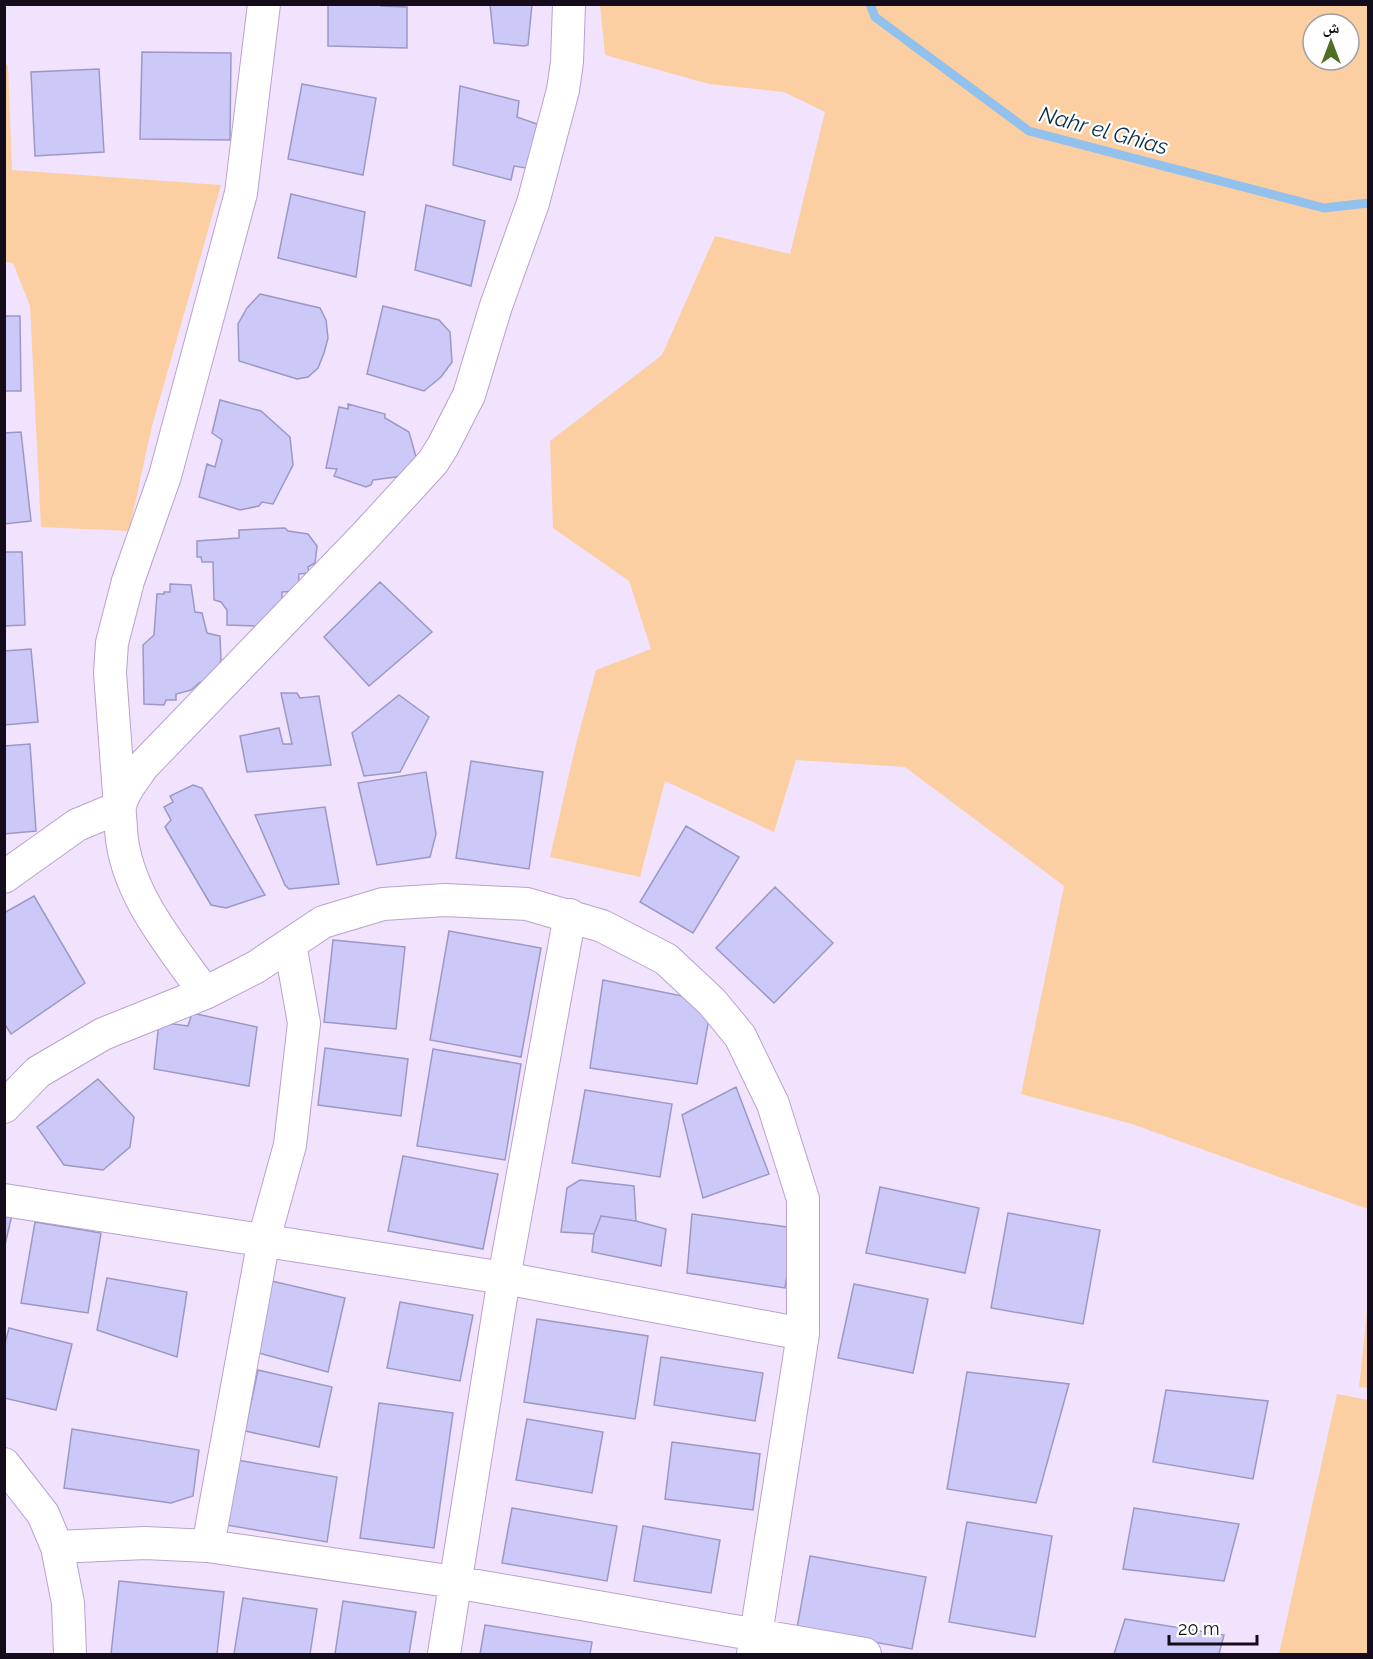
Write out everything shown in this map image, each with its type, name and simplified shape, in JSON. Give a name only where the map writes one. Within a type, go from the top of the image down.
[{"type":"street","points":[[205,993],[159,928],[138,892],[122,850],[110,685],[112,643],[128,581],[165,476],[242,193],[264,4]]},
{"type":"street","points":[[4,877],[76,825],[120,807],[126,790],[143,766],[365,536],[433,462],[469,395],[496,306],[533,202],[562,90],[567,62],[569,4]]},
{"type":"street","points":[[4,1107],[38,1072],[103,1034],[205,993],[256,967],[323,922],[383,904],[445,900],[527,903],[602,926],[666,959],[712,1002],[740,1036],[773,1104],[803,1199],[803,1334],[755,1645]]},
{"type":"street","points":[[444,1654],[504,1278],[570,915]]},
{"type":"street","points":[[208,1546],[264,1239],[290,1145],[304,1023],[290,944]]},
{"type":"street","points":[[4,1200],[504,1278],[803,1334]]},
{"type":"street","points":[[4,1464],[43,1514],[57,1547],[68,1604],[70,1654]]},
{"type":"street","points":[[57,1547],[145,1543],[208,1546],[455,1582],[755,1645],[865,1654]]},
{"type":"shaded area","points":[[600,5],[1368,5],[1368,1209],[1132,1124],[1021,1094],[1064,886],[905,767],[796,760],[774,832],[665,781],[640,877],[550,857],[596,670],[651,649],[629,581],[553,528],[550,441],[662,355],[715,236],[790,254],[825,112],[784,92],[709,84],[605,55]]},
{"type":"shaded area","points":[[5,63],[8,66],[12,170],[221,185],[152,426],[129,531],[41,527],[30,306],[13,263],[5,262]]},
{"type":"shaded area","points":[[1368,1303],[1368,1388],[1359,1387]]},
{"type":"shaded area","points":[[1337,1394],[1368,1400],[1368,1654],[1279,1654]]},
{"type":"building","points":[[328,4],[381,4],[381,6],[407,7],[407,48],[328,46]]},
{"type":"building","points":[[490,4],[532,4],[528,45],[494,43]]},
{"type":"building","points":[[142,52],[231,53],[230,140],[140,139]]},
{"type":"building","points":[[99,69],[104,152],[35,156],[31,72]]},
{"type":"building","points":[[302,84],[376,98],[363,175],[288,159]]},
{"type":"building","points":[[460,86],[519,101],[517,117],[537,124],[532,169],[514,166],[511,180],[453,165]]},
{"type":"building","points":[[291,194],[365,212],[356,277],[278,258]]},
{"type":"building","points":[[426,205],[485,221],[471,286],[415,270]]},
{"type":"building","points":[[260,294],[320,308],[326,320],[328,338],[318,368],[308,377],[297,379],[239,361],[238,324],[247,308]]},
{"type":"building","points":[[383,306],[439,320],[450,332],[452,362],[441,377],[424,391],[367,374]]},
{"type":"building","points":[[4,316],[20,316],[21,391],[4,391]]},
{"type":"building","points":[[220,400],[261,411],[290,437],[293,465],[273,504],[262,502],[259,506],[240,510],[199,497],[207,464],[215,467],[222,440],[212,433]]},
{"type":"building","points":[[348,404],[385,414],[385,418],[409,432],[416,457],[408,470],[396,477],[373,480],[371,485],[366,487],[334,476],[337,469],[326,468],[339,407],[348,409]]},
{"type":"building","points":[[21,432],[31,521],[4,524],[4,433]]},
{"type":"building","points":[[285,528],[288,531],[308,534],[317,546],[315,563],[308,567],[309,573],[299,574],[298,591],[282,592],[282,607],[260,626],[227,625],[227,610],[221,602],[214,600],[213,562],[202,562],[201,557],[197,557],[197,541],[239,538],[239,530]]},
{"type":"building","points":[[4,552],[22,552],[25,625],[4,626]]},
{"type":"building","points":[[380,582],[432,632],[369,686],[324,637]]},
{"type":"building","points":[[170,584],[191,585],[195,612],[202,613],[207,633],[220,636],[221,660],[214,677],[199,683],[191,690],[176,694],[176,700],[166,700],[164,705],[144,704],[143,645],[154,635],[157,594],[170,592]]},
{"type":"building","points":[[31,649],[38,722],[4,725],[4,651]]},
{"type":"building","points":[[281,693],[297,693],[300,698],[319,696],[331,765],[247,772],[240,736],[279,728],[283,744],[292,744]]},
{"type":"building","points":[[399,695],[429,717],[400,772],[364,776],[352,733]]},
{"type":"building","points":[[30,744],[36,831],[4,834],[4,746]]},
{"type":"building","points":[[471,761],[543,772],[529,869],[456,858]]},
{"type":"building","points":[[426,772],[436,834],[430,857],[377,865],[358,783]]},
{"type":"building","points":[[193,785],[202,788],[265,895],[226,908],[211,905],[165,827],[171,820],[164,807],[173,802],[170,796]]},
{"type":"building","points":[[325,807],[339,884],[289,889],[285,885],[255,815]]},
{"type":"building","points":[[686,826],[739,857],[693,933],[640,902]]},
{"type":"building","points":[[775,887],[833,943],[774,1003],[716,948]]},
{"type":"building","points":[[34,896],[85,983],[11,1034],[4,1023],[4,913]]},
{"type":"building","points":[[449,931],[541,948],[521,1057],[430,1040]]},
{"type":"building","points":[[333,940],[405,947],[396,1029],[324,1022]]},
{"type":"building","points":[[603,980],[712,1002],[697,1084],[590,1068]]},
{"type":"building","points":[[192,1013],[257,1027],[249,1086],[154,1069],[159,1022],[188,1026]]},
{"type":"building","points":[[325,1048],[408,1059],[401,1116],[318,1105]]},
{"type":"building","points":[[433,1049],[521,1064],[505,1160],[417,1146]]},
{"type":"building","points":[[98,1079],[134,1117],[130,1147],[103,1170],[64,1165],[37,1127]]},
{"type":"building","points":[[736,1087],[769,1174],[703,1198],[682,1115]]},
{"type":"building","points":[[585,1090],[672,1104],[660,1177],[572,1163]]},
{"type":"building","points":[[403,1156],[498,1174],[483,1249],[388,1231]]},
{"type":"building","points":[[580,1180],[634,1186],[636,1221],[601,1216],[594,1234],[561,1232],[567,1188]]},
{"type":"building","points":[[880,1187],[979,1208],[965,1273],[866,1253]]},
{"type":"building","points":[[4,1213],[12,1215],[4,1249]]},
{"type":"building","points":[[1008,1213],[1100,1230],[1083,1324],[991,1308]]},
{"type":"building","points":[[692,1214],[794,1228],[785,1288],[687,1273]]},
{"type":"building","points":[[601,1216],[636,1221],[666,1229],[661,1266],[592,1252],[594,1234]]},
{"type":"building","points":[[35,1222],[101,1233],[88,1313],[21,1303]]},
{"type":"building","points":[[107,1278],[187,1292],[177,1357],[97,1330]]},
{"type":"building","points":[[263,1279],[345,1298],[328,1372],[255,1352]]},
{"type":"building","points":[[854,1284],[928,1299],[913,1373],[838,1358]]},
{"type":"building","points":[[400,1302],[473,1315],[460,1381],[387,1368]]},
{"type":"building","points":[[537,1319],[648,1336],[635,1419],[524,1402]]},
{"type":"building","points":[[9,1328],[72,1344],[56,1410],[4,1398],[4,1347]]},
{"type":"building","points":[[661,1357],[763,1373],[755,1421],[654,1405]]},
{"type":"building","points":[[258,1370],[332,1387],[319,1447],[245,1431]]},
{"type":"building","points":[[967,1372],[1069,1384],[1036,1503],[947,1489]]},
{"type":"building","points":[[1166,1390],[1268,1401],[1253,1479],[1153,1462]]},
{"type":"building","points":[[379,1403],[453,1413],[434,1548],[360,1538]]},
{"type":"building","points":[[527,1419],[603,1432],[592,1493],[516,1480]]},
{"type":"building","points":[[72,1429],[199,1450],[193,1496],[171,1503],[64,1488]]},
{"type":"building","points":[[672,1442],[760,1454],[753,1510],[665,1499]]},
{"type":"building","points":[[237,1460],[337,1477],[327,1542],[226,1525]]},
{"type":"building","points":[[512,1508],[617,1526],[607,1581],[502,1563]]},
{"type":"building","points":[[1134,1508],[1239,1524],[1224,1581],[1123,1569]]},
{"type":"building","points":[[967,1522],[1052,1536],[1035,1637],[949,1622]]},
{"type":"building","points":[[643,1526],[720,1540],[711,1593],[634,1581]]},
{"type":"building","points":[[810,1556],[926,1577],[912,1649],[797,1628]]},
{"type":"building","points":[[119,1581],[224,1592],[217,1654],[111,1654]]},
{"type":"building","points":[[243,1598],[317,1609],[310,1654],[234,1654]]},
{"type":"building","points":[[343,1601],[416,1612],[409,1654],[335,1654]]},
{"type":"building","points":[[1125,1619],[1224,1635],[1219,1654],[1114,1654]]},
{"type":"building","points":[[485,1625],[592,1642],[590,1654],[480,1654]]},
{"type":"waterway","name":"Nahr el Ghias","points":[[870,4],[875,17],[1029,131],[1324,208],[1368,203]]}]
